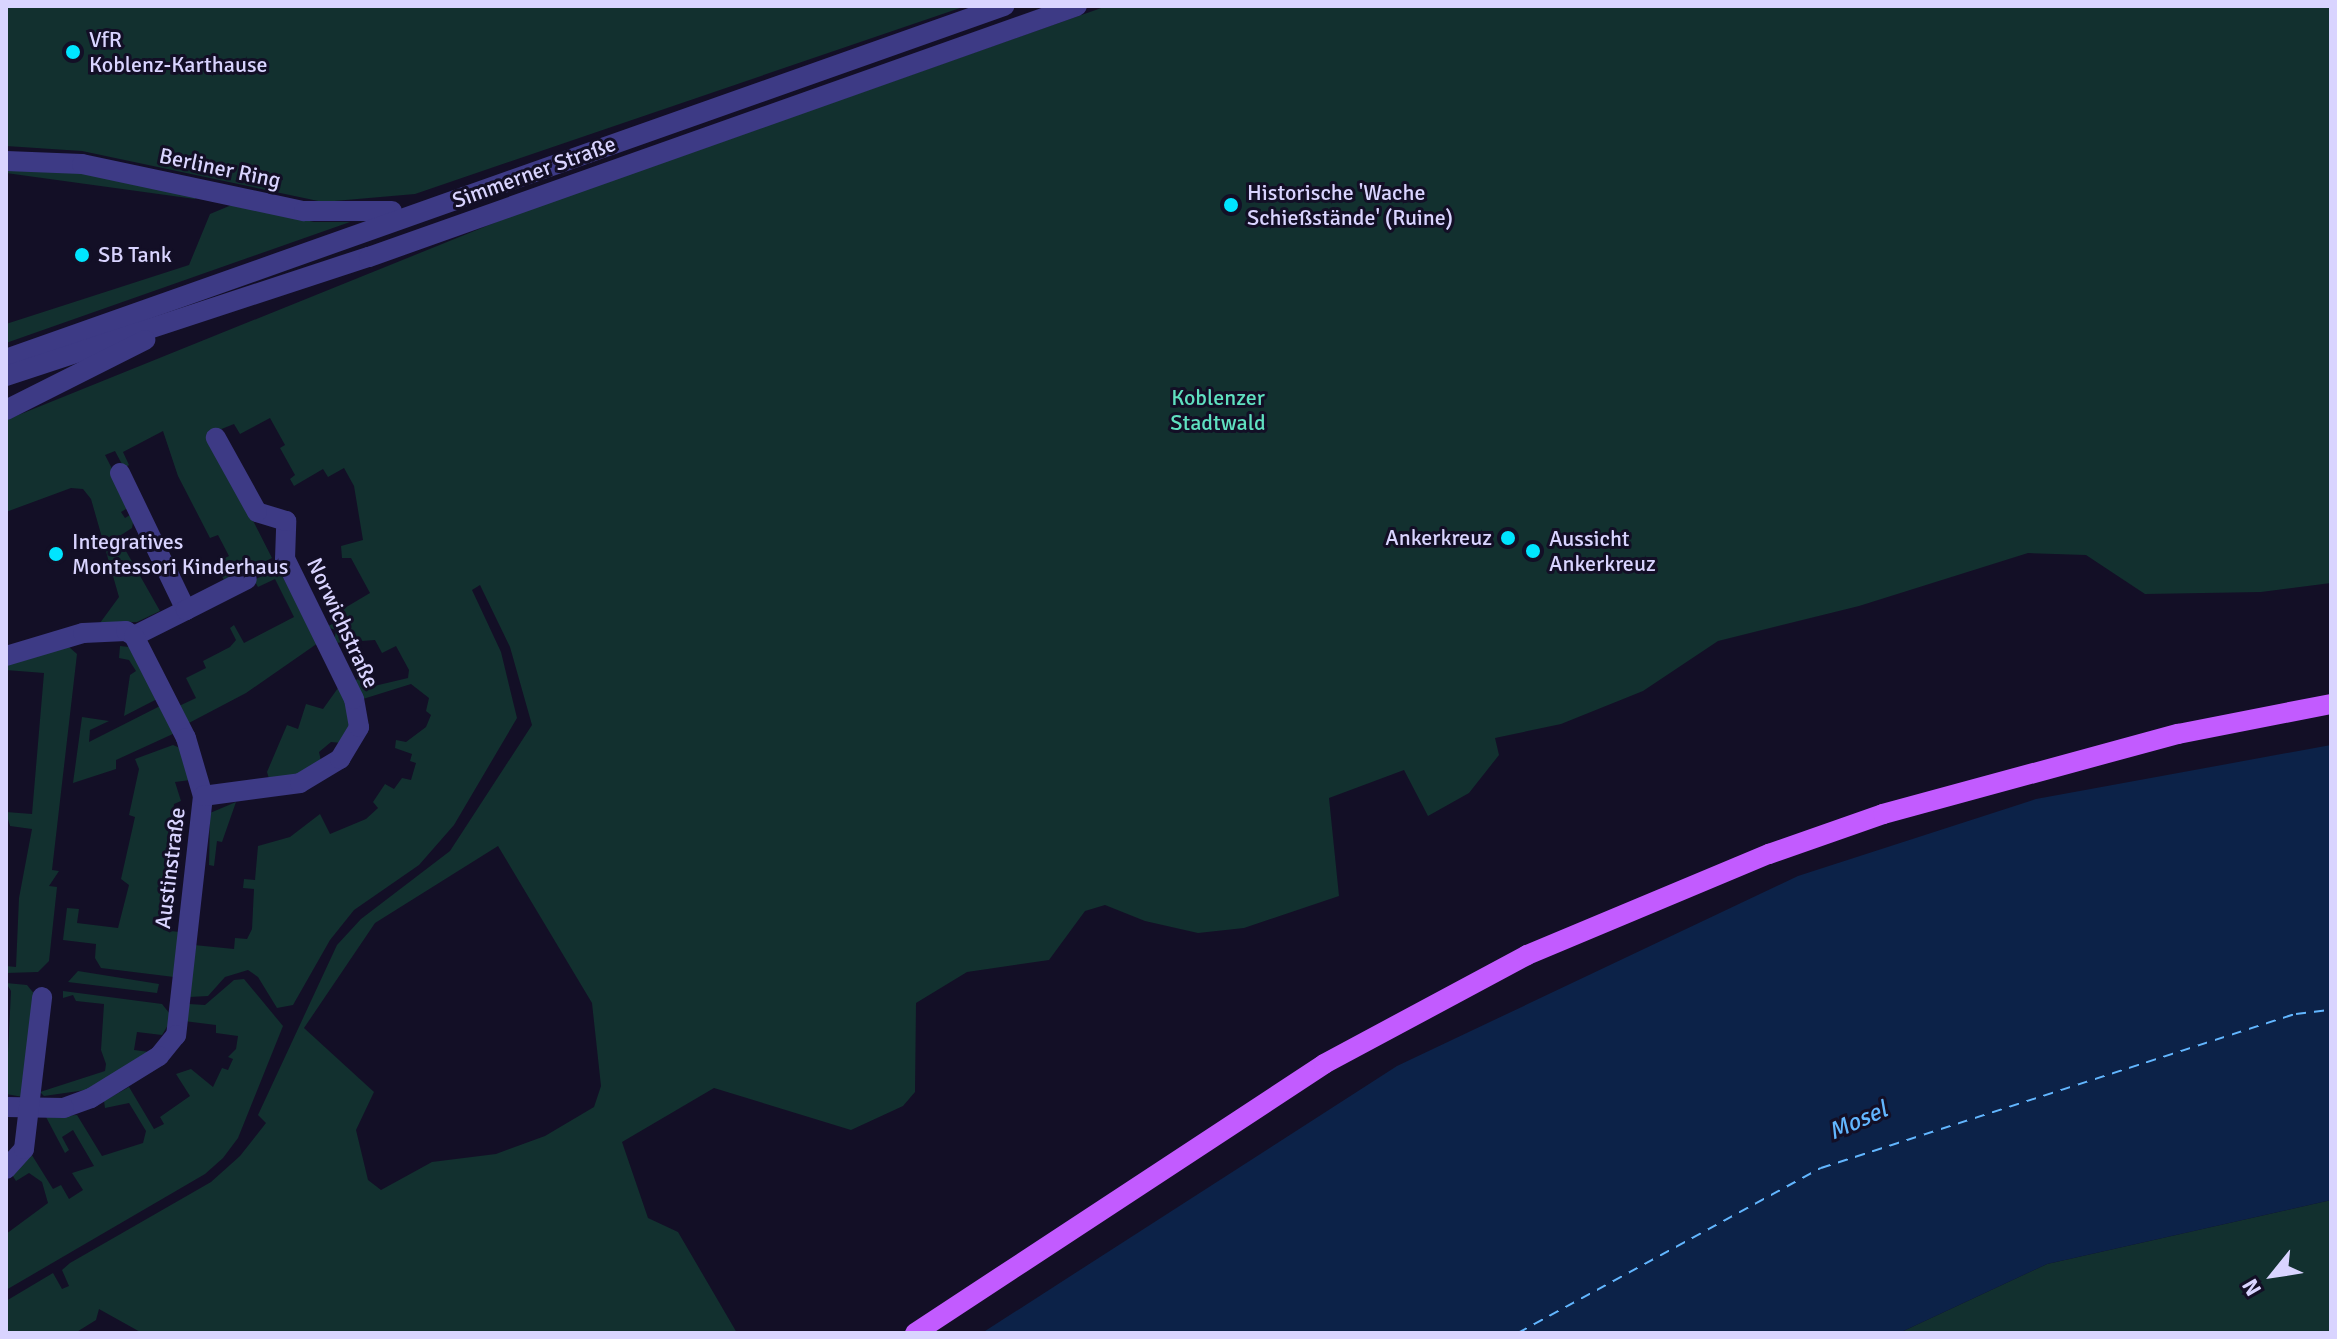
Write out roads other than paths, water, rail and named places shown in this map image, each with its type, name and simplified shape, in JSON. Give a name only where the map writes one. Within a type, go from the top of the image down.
[{"type":"main road","points":[[915,1333],[1324,1064],[1527,955],[1769,854],[1883,814],[2178,734],[2331,704]]},
{"type":"street","name":"Simmerner Straße","points":[[6,359],[424,207],[1004,6]]},
{"type":"street","name":"Simmerner Straße","points":[[6,376],[192,317],[1077,6]]},
{"type":"street","name":"Berliner Ring","points":[[6,161],[82,164],[304,211],[363,214],[424,207]]},
{"type":"street","points":[[6,410],[192,317]]},
{"type":"street","name":"Norwichstraße","points":[[203,796],[300,783],[347,753],[359,727],[354,699],[285,559],[286,521],[257,512],[216,438]]},
{"type":"street","points":[[120,473],[186,610]]},
{"type":"street","points":[[6,656],[83,633],[126,631],[134,636],[247,579]]},
{"type":"street","name":"Austinstraße","points":[[6,1107],[64,1108],[91,1098],[152,1062],[176,1035],[203,796],[186,738],[134,636]]},
{"type":"street","points":[[6,1169],[24,1149],[42,997]]},
{"type":"water","name":"Mosel","points":[[2331,745],[2331,1200],[2047,1264],[1899,1333],[982,1333],[1397,1066],[1798,876],[2036,799]]},
{"type":"place","name":"VfR Koblenz-Karthause","points":[[73,52]]},
{"type":"place","name":"Historische 'Wache Schießstände' (Ruine)","points":[[1231,205]]},
{"type":"place","name":"SB Tank","points":[[82,255]]},
{"type":"place","name":"Ankerkreuz","points":[[1508,538]]},
{"type":"place","name":"Aussicht Ankerkreuz","points":[[1533,551]]},
{"type":"place","name":"Integratives Montessori Kinderhaus","points":[[56,554]]},
{"type":"park label","name":"Koblenzer Stadtwald","points":[[1218,410]]}]
